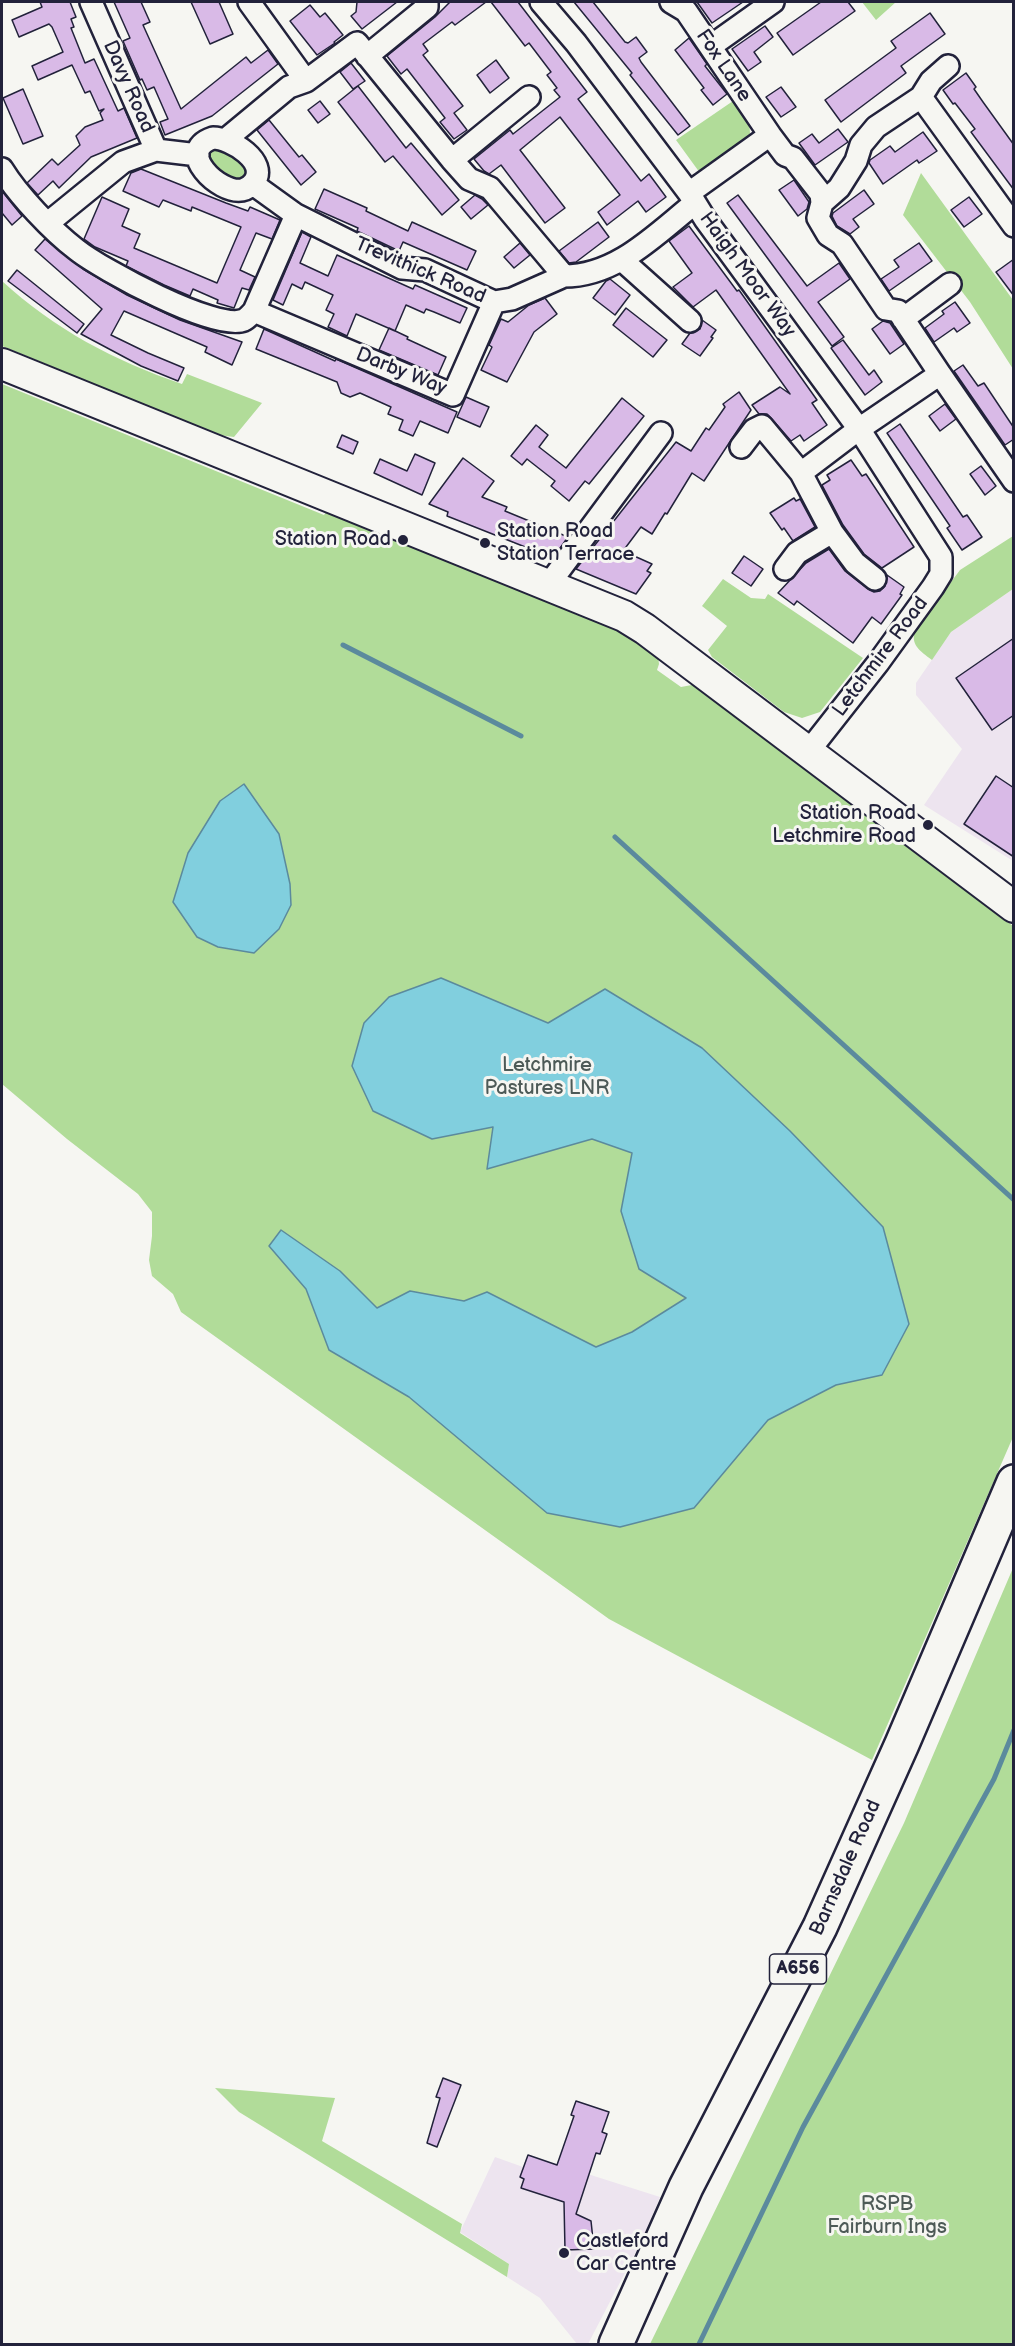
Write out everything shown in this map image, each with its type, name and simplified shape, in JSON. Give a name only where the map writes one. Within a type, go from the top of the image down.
[{"type":"main road","name":"Barnsdale Road","points":[[616,2344],[686,2187],[820,1927],[902,1744],[1014,1482]]},
{"type":"street","name":"Davy Road","points":[[48,223],[123,162],[156,150],[91,2]]},
{"type":"street","points":[[249,2],[306,81]]},
{"type":"street","points":[[225,140],[289,87],[306,81],[362,50],[427,7],[427,2]]},
{"type":"street","name":"Haigh Moor Way","points":[[542,2],[576,43],[692,198],[859,429],[941,557]]},
{"type":"street","name":"Fox Lane","points":[[671,2],[686,11],[770,135],[785,154],[793,158],[821,195],[822,204],[818,218],[828,235],[842,244],[886,309],[898,311],[940,374],[1010,467]]},
{"type":"street","points":[[711,46],[773,2]]},
{"type":"street","points":[[362,50],[452,160],[469,179],[490,189],[564,276]]},
{"type":"street","points":[[822,204],[839,189],[856,161],[861,145],[876,127],[921,97],[931,81],[948,66]]},
{"type":"street","points":[[452,160],[529,97]]},
{"type":"street","points":[[921,97],[1014,226]]},
{"type":"street","points":[[494,302],[512,299],[564,276],[588,274],[623,261],[692,198],[770,135]]},
{"type":"street","points":[[219,138],[225,140],[239,147],[254,162],[257,173],[253,184],[243,190],[236,190],[221,183],[200,166],[198,155],[207,140],[219,138]]},
{"type":"street","points":[[156,150],[198,155]]},
{"type":"street","points":[[2,169],[48,223],[75,249],[101,267],[153,295],[226,321],[244,320],[254,311],[296,215]]},
{"type":"street","name":"Trevithick Road","points":[[253,184],[296,215],[402,268],[425,270],[494,302]]},
{"type":"street","points":[[623,261],[690,321]]},
{"type":"street","points":[[903,319],[950,284]]},
{"type":"street","name":"Darby Way","points":[[254,311],[453,395],[494,302]]},
{"type":"street","points":[[2,364],[549,584],[602,606],[645,629],[1014,907]]},
{"type":"street","points":[[801,473],[859,429],[940,374]]},
{"type":"street","points":[[741,447],[754,430],[762,426],[801,473],[832,532],[855,563],[875,579]]},
{"type":"street","points":[[549,584],[661,433]]},
{"type":"street","points":[[785,569],[797,553],[832,532]]},
{"type":"street","name":"Letchmire Road","points":[[808,752],[878,663],[933,587],[941,574],[941,557]]},
{"type":"shaded area","points":[[1013,589],[1013,861],[924,805],[962,749],[916,695],[916,683],[951,632]]},
{"type":"shaded area","name":"Castleford Car Centre","points":[[528,2155],[660,2197],[641,2242],[588,2344],[577,2344],[540,2298],[507,2277],[509,2264],[460,2232],[495,2157],[523,2167]]},
{"type":"green space","points":[[862,2],[896,2],[876,20]]},
{"type":"green space","points":[[733,101],[749,117],[750,134],[700,173],[676,140]]},
{"type":"green space","points":[[210,148],[227,151],[240,161],[245,173],[240,181],[221,177],[205,156]]},
{"type":"green space","points":[[921,173],[1013,300],[1013,369],[970,302],[903,215]]},
{"type":"green space","points":[[2,281],[64,329],[109,354],[182,384],[187,374],[262,403],[234,437],[219,435],[2,346]]},
{"type":"green space","name":"Letchmire Pastures LNR","points":[[2,384],[324,515],[326,512],[387,533],[609,620],[658,656],[657,670],[681,687],[697,684],[813,776],[1013,926],[1013,1437],[872,1760],[609,1619],[181,1312],[173,1294],[152,1276],[149,1260],[152,1212],[138,1194],[67,1139],[2,1084]]},
{"type":"green space","points":[[1013,536],[1013,589],[951,632],[932,660],[915,643],[916,629],[960,570]]},
{"type":"green space","points":[[723,579],[751,598],[765,599],[768,594],[863,658],[820,712],[802,718],[784,712],[712,657],[708,650],[727,626],[702,606]]},
{"type":"green space","name":"RSPB Fairburn Ings","points":[[1013,1568],[1013,2344],[650,2344],[904,1823]]},
{"type":"green space","points":[[215,2088],[335,2098],[322,2141],[462,2224],[460,2233],[509,2264],[507,2277],[239,2112]]},
{"type":"water","points":[[244,784],[279,834],[290,884],[291,905],[279,929],[254,953],[218,947],[197,937],[173,902],[188,853],[220,801]]},
{"type":"water","points":[[441,978],[548,1023],[605,989],[702,1048],[790,1131],[883,1227],[909,1324],[882,1375],[836,1385],[768,1420],[694,1508],[620,1527],[547,1513],[409,1397],[329,1350],[306,1289],[269,1246],[281,1230],[340,1271],[377,1308],[410,1291],[464,1301],[487,1292],[596,1347],[632,1332],[686,1298],[639,1269],[621,1211],[632,1153],[592,1139],[487,1169],[493,1127],[432,1139],[373,1111],[352,1066],[364,1023],[389,997]]},
{"type":"building","points":[[40,2],[70,2],[76,17],[71,19],[74,27],[71,28],[85,63],[94,59],[118,111],[124,108],[137,138],[91,157],[59,188],[53,181],[38,195],[27,183],[52,159],[58,165],[80,145],[76,136],[85,127],[103,120],[100,113],[104,109],[99,111],[90,91],[85,93],[72,65],[38,80],[32,66],[63,52],[49,24],[19,37],[12,20],[42,7]]},
{"type":"building","points":[[114,2],[141,2],[150,22],[143,25],[181,109],[246,57],[251,63],[268,50],[278,64],[212,116],[165,135],[160,122],[168,119],[154,87],[147,90],[142,79],[140,80],[123,41],[130,38]]},
{"type":"building","points":[[191,2],[219,2],[233,34],[210,44]]},
{"type":"building","points":[[357,2],[397,2],[362,29],[351,16],[356,12]]},
{"type":"building","points":[[450,2],[486,2],[455,25],[452,22],[423,44],[428,51],[423,55],[463,106],[454,113],[467,130],[454,139],[440,122],[445,118],[407,69],[401,74],[387,56]]},
{"type":"building","points":[[491,2],[518,2],[587,92],[578,99],[641,181],[649,174],[666,197],[646,212],[638,201],[607,225],[598,212],[620,195],[560,117],[520,150],[565,208],[545,223],[501,165],[489,174],[484,171],[474,159],[510,130],[513,134],[560,97],[554,90],[557,88],[547,75],[551,72],[529,43],[525,46]]},
{"type":"building","points":[[574,2],[593,2],[625,42],[628,43],[636,37],[647,52],[639,58],[641,62],[690,126],[678,135],[630,75],[632,73]]},
{"type":"building","points":[[697,2],[743,2],[712,23]]},
{"type":"building","points":[[821,2],[848,2],[855,11],[793,55],[777,33]]},
{"type":"building","points":[[310,5],[320,17],[325,13],[343,35],[317,55],[290,21]]},
{"type":"building","points":[[930,13],[945,34],[901,66],[906,73],[841,122],[825,100],[896,48],[891,41]]},
{"type":"building","points":[[765,26],[773,37],[754,52],[761,62],[748,71],[732,49]]},
{"type":"building","points":[[689,38],[707,64],[705,66],[727,94],[713,105],[701,90],[704,88],[675,50]]},
{"type":"building","points":[[496,60],[509,78],[490,93],[477,75]]},
{"type":"building","points":[[351,63],[365,81],[353,89],[340,72]]},
{"type":"building","points":[[966,73],[976,87],[974,89],[1014,145],[1014,190],[971,132],[975,129],[943,90]]},
{"type":"building","points":[[358,86],[406,148],[411,143],[459,200],[442,215],[393,156],[385,162],[338,102]]},
{"type":"building","points":[[781,87],[796,107],[781,117],[766,97]]},
{"type":"building","points":[[23,89],[43,136],[23,144],[3,98]]},
{"type":"building","points":[[320,101],[330,114],[318,123],[308,110]]},
{"type":"building","points":[[269,120],[299,157],[302,155],[316,172],[301,185],[257,130]]},
{"type":"building","points":[[838,129],[848,142],[815,165],[799,143],[812,134],[819,143]]},
{"type":"building","points":[[923,132],[937,151],[919,163],[917,160],[883,184],[869,163],[870,160],[890,146],[895,152]]},
{"type":"building","points":[[141,169],[226,203],[248,211],[250,207],[280,220],[272,239],[256,233],[240,270],[255,277],[249,290],[242,288],[234,308],[217,303],[218,300],[193,289],[190,296],[164,285],[126,266],[128,261],[95,247],[84,239],[102,197],[129,209],[122,226],[140,234],[134,248],[217,283],[241,227],[192,207],[191,211],[163,200],[159,207],[123,191],[131,173]]},
{"type":"building","points":[[794,180],[809,202],[807,209],[798,216],[779,190]]},
{"type":"building","points":[[324,189],[367,208],[366,211],[408,231],[412,222],[476,251],[467,270],[403,242],[399,251],[357,231],[358,228],[315,209]]},
{"type":"building","points":[[864,190],[874,204],[853,219],[859,227],[850,234],[837,226],[832,216]]},
{"type":"building","points":[[2,191],[22,216],[12,225],[2,213]]},
{"type":"building","points":[[475,195],[488,205],[471,219],[461,207]]},
{"type":"building","points":[[738,195],[807,286],[839,263],[850,279],[818,302],[844,337],[832,346],[727,203]]},
{"type":"building","points":[[969,197],[982,214],[964,227],[951,210]]},
{"type":"building","points":[[598,222],[609,237],[576,262],[569,263],[559,251]]},
{"type":"building","points":[[689,226],[737,291],[739,290],[817,400],[812,403],[827,425],[804,441],[800,435],[791,441],[767,414],[759,414],[752,405],[780,387],[790,394],[716,290],[693,307],[673,287],[692,273],[669,241]]},
{"type":"building","points":[[302,232],[311,237],[300,263],[328,276],[337,255],[413,289],[415,285],[467,308],[460,323],[426,309],[424,313],[406,305],[395,331],[356,314],[347,336],[328,327],[334,314],[326,310],[333,295],[305,282],[302,289],[292,284],[283,305],[273,300]]},
{"type":"building","points":[[45,239],[83,269],[127,295],[180,320],[242,342],[232,365],[205,352],[207,347],[124,311],[111,335],[184,368],[178,381],[141,366],[81,334],[102,309],[35,250]]},
{"type":"building","points":[[520,243],[530,255],[514,268],[504,257]]},
{"type":"building","points":[[919,243],[932,261],[889,291],[881,279],[899,267],[894,260]]},
{"type":"building","points":[[1014,259],[1014,296],[996,272]]},
{"type":"building","points":[[17,270],[84,324],[77,333],[8,281]]},
{"type":"building","points":[[610,279],[630,295],[615,315],[593,298]]},
{"type":"building","points":[[545,298],[557,314],[534,332],[507,382],[481,370],[492,347],[489,345],[501,319],[508,322],[529,305]]},
{"type":"building","points":[[955,302],[970,323],[957,332],[954,328],[934,342],[925,328],[944,314],[942,311]]},
{"type":"building","points":[[626,308],[667,340],[653,357],[613,325]]},
{"type":"building","points":[[702,320],[716,330],[700,356],[682,344],[690,333],[700,329]]},
{"type":"building","points":[[883,321],[890,323],[904,344],[890,354],[872,329]]},
{"type":"building","points":[[389,328],[446,357],[438,375],[379,350]]},
{"type":"building","points":[[264,329],[457,412],[448,433],[420,421],[413,436],[399,430],[403,420],[388,414],[391,407],[360,393],[350,397],[341,393],[337,382],[256,349]]},
{"type":"building","points":[[843,340],[869,375],[874,370],[882,382],[865,395],[831,348]]},
{"type":"building","points":[[963,365],[978,386],[984,383],[1014,428],[1014,439],[1005,445],[954,371]]},
{"type":"building","points":[[739,392],[751,410],[704,481],[692,473],[652,534],[641,527],[623,551],[652,564],[647,571],[651,573],[636,594],[576,569],[676,442],[691,451],[706,428],[709,430],[725,407],[723,404]]},
{"type":"building","points":[[466,397],[489,407],[480,427],[457,417]]},
{"type":"building","points":[[622,398],[644,416],[589,484],[585,481],[569,501],[551,486],[555,481],[527,459],[522,465],[511,456],[536,425],[548,435],[539,447],[566,468]]},
{"type":"building","points":[[945,404],[956,419],[940,431],[929,416]]},
{"type":"building","points":[[900,424],[963,517],[967,515],[982,537],[962,550],[947,528],[950,526],[887,433]]},
{"type":"building","points":[[342,435],[358,442],[353,454],[337,447]]},
{"type":"building","points":[[415,454],[435,463],[422,495],[374,473],[380,459],[407,471]]},
{"type":"building","points":[[463,458],[494,481],[482,497],[507,507],[505,511],[568,537],[553,558],[447,516],[448,512],[429,504]]},
{"type":"building","points":[[851,460],[862,476],[866,474],[914,547],[882,568],[864,554],[843,525],[822,485],[830,480],[827,475]]},
{"type":"building","points":[[981,466],[996,486],[985,495],[970,474]]},
{"type":"building","points":[[794,498],[796,501],[800,499],[815,527],[793,541],[770,513]]},
{"type":"building","points":[[829,549],[845,571],[868,589],[874,592],[880,591],[885,586],[887,575],[904,587],[900,594],[902,595],[881,624],[872,617],[853,643],[797,601],[794,605],[778,593],[806,563]]},
{"type":"building","points":[[744,556],[763,569],[751,586],[732,573]]},
{"type":"building","points":[[1014,638],[1014,715],[992,730],[956,678]]},
{"type":"building","points":[[996,776],[1014,788],[1014,857],[964,824]]},
{"type":"building","points":[[443,2078],[461,2085],[437,2147],[427,2143],[440,2098],[436,2097]]},
{"type":"building","points":[[576,2101],[609,2112],[602,2132],[607,2134],[600,2154],[596,2153],[576,2214],[591,2221],[594,2249],[565,2250],[564,2202],[521,2188],[524,2179],[520,2177],[528,2155],[557,2165],[574,2116],[571,2115]]},
{"type":"waterway","points":[[343,645],[521,736]]},
{"type":"waterway","points":[[615,837],[1014,1200]]},
{"type":"waterway","points":[[699,2344],[803,2127],[994,1779],[1014,1730]]},
{"type":"place","name":"Station Road","points":[[403,540]]},
{"type":"place","name":"Station Road Station Terrace","points":[[485,543]]},
{"type":"place","name":"Station Road Letchmire Road","points":[[928,825]]},
{"type":"place","name":"Castleford Car Centre","points":[[564,2253]]}]
